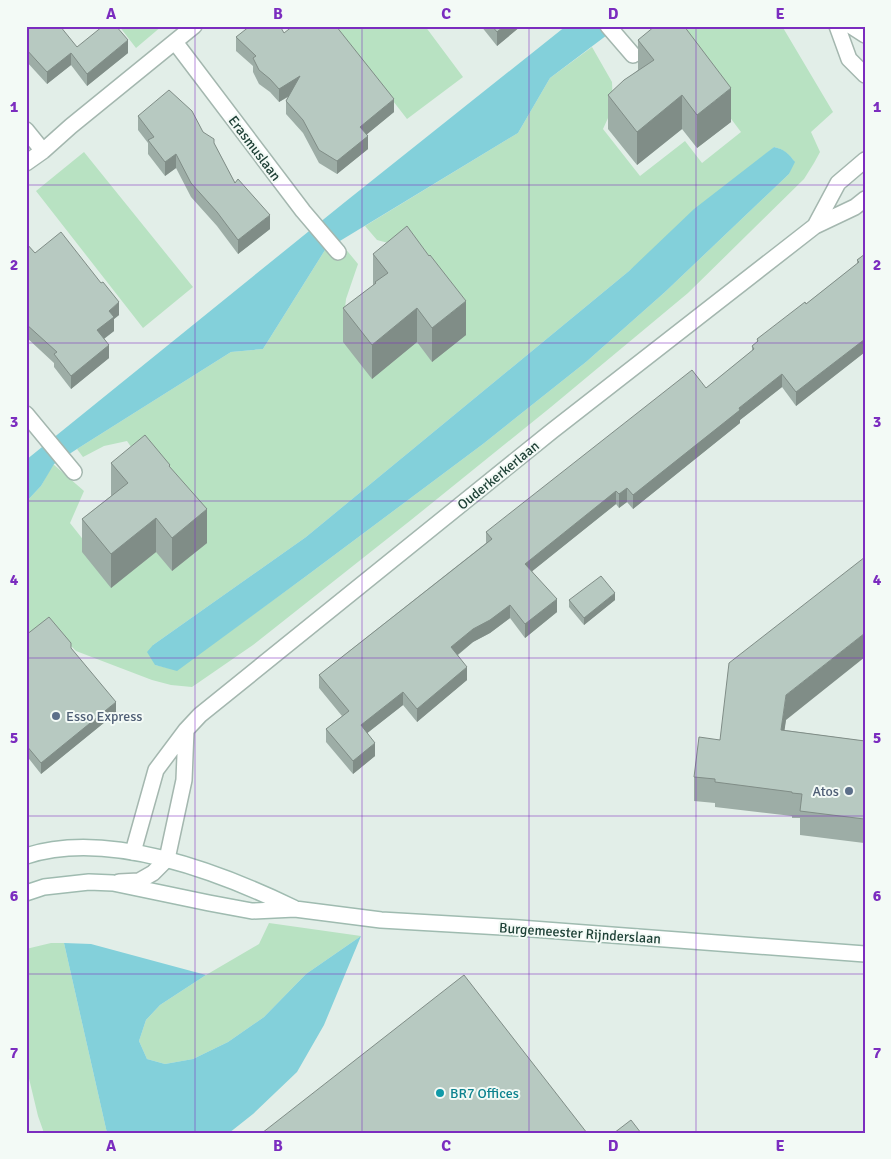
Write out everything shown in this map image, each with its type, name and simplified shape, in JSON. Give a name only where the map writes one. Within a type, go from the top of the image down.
[{"type":"street","points":[[26,163],[194,26]]},
{"type":"street","points":[[837,26],[849,59],[865,76]]},
{"type":"street","points":[[851,26],[865,35]]},
{"type":"street","points":[[613,32],[633,55]]},
{"type":"street","name":"Erasmuslaan","points":[[175,42],[303,211],[338,252]]},
{"type":"street","points":[[26,130],[43,151]]},
{"type":"street","name":"Ouderkerkerlaan","points":[[815,226],[838,183],[865,160]]},
{"type":"street","name":"Ouderkerkerlaan","points":[[133,852],[156,770],[186,730],[200,715],[552,431],[815,226],[855,207],[865,199]]},
{"type":"street","points":[[26,414],[74,472]]},
{"type":"street","points":[[113,883],[139,881],[153,873],[166,859],[184,780],[186,730]]},
{"type":"street","name":"Burgemeester Rijnderslaan","points":[[26,856],[62,848],[93,848],[149,855],[217,874],[257,890],[295,909]]},
{"type":"street","name":"Burgemeester Rijnderslaan","points":[[26,894],[44,887],[89,882],[113,883],[252,910],[295,909],[381,920],[519,928],[865,954]]},
{"type":"green space","points":[[119,26],[162,26],[136,48]]},
{"type":"green space","points":[[335,26],[425,26],[463,77],[407,119]]},
{"type":"green space","points":[[676,26],[782,26],[833,112],[811,132],[820,152],[804,179],[688,293],[411,520],[253,645],[192,687],[171,685],[152,680],[76,651],[49,624],[26,640],[26,502],[41,486],[53,464],[84,491],[70,523],[115,580],[138,457],[127,441],[104,446],[83,457],[77,449],[231,352],[263,349],[325,250],[339,241],[358,264],[346,299],[344,317],[360,342],[407,248],[377,240],[365,226],[518,133],[550,78],[592,47],[612,82],[613,107],[603,129],[640,176],[685,141],[702,163],[741,132],[674,43]],"holes":[[[774,147],[786,152],[794,161],[789,174],[665,292],[586,362],[483,444],[177,670],[155,665],[153,645],[306,537],[629,271]]]},
{"type":"green space","points":[[84,152],[193,287],[143,328],[36,191]]},
{"type":"green space","points":[[269,923],[361,936],[306,974],[264,1017],[228,1042],[193,1059],[165,1064],[147,1059],[139,1041],[146,1020],[160,1005],[259,944]]},
{"type":"green space","points":[[51,943],[64,943],[107,1133],[44,1133],[38,1116],[26,1066],[26,949]]},
{"type":"water","points":[[566,26],[619,26],[550,78],[518,133],[325,250],[263,349],[231,352],[77,449],[54,464],[41,486],[26,502],[26,460]]},
{"type":"water","points":[[774,147],[786,152],[795,162],[789,174],[665,292],[586,362],[483,444],[177,671],[155,665],[147,652],[153,645],[306,537],[629,271],[694,209]]},
{"type":"water","points":[[361,936],[324,1025],[297,1072],[253,1114],[229,1133],[107,1133],[64,943],[91,944],[206,975],[160,1005],[146,1020],[139,1041],[147,1059],[165,1064],[193,1059],[228,1042],[264,1017],[306,974]]},
{"type":"building","points":[[26,26],[60,26],[77,47],[103,26],[116,26],[128,40],[87,74],[71,53],[47,72],[26,49]]},
{"type":"building","points":[[250,26],[280,26],[284,33],[293,26],[336,26],[394,99],[360,127],[368,136],[337,161],[319,150],[303,120],[286,101],[300,76],[279,89],[259,70],[253,58],[256,56],[236,37]]},
{"type":"building","points":[[492,26],[504,26],[497,32]]},
{"type":"building","points":[[655,26],[684,26],[731,88],[697,115],[682,95],[637,132],[608,95],[624,80],[654,60],[638,40]]},
{"type":"building","points":[[169,90],[192,111],[203,132],[214,139],[214,143],[235,183],[238,179],[270,215],[238,240],[217,212],[191,183],[176,154],[165,162],[148,140],[154,137],[138,116]]},
{"type":"building","points":[[407,226],[466,301],[432,328],[417,308],[372,345],[343,308],[388,273],[373,254]]},
{"type":"building","points":[[61,232],[101,283],[103,282],[119,302],[109,311],[114,317],[97,330],[109,345],[71,376],[54,354],[57,352],[26,324],[26,243],[35,253]]},
{"type":"building","points":[[865,254],[865,339],[796,392],[782,374],[633,495],[627,488],[619,494],[616,491],[525,564],[557,599],[525,624],[510,605],[490,620],[473,629],[451,647],[467,667],[417,709],[403,692],[361,725],[375,743],[353,761],[326,729],[349,711],[319,675],[492,539],[486,532],[692,370],[706,388],[754,349],[752,346],[758,341],[757,339],[805,302],[806,304],[859,262],[857,260]]},
{"type":"building","points":[[145,435],[169,466],[207,509],[172,538],[156,518],[111,554],[82,519],[128,483],[111,463]]},
{"type":"building","points":[[865,557],[865,633],[786,695],[781,730],[865,741],[864,819],[800,811],[802,794],[715,782],[715,779],[694,777],[699,737],[720,740],[729,663]]},
{"type":"building","points":[[601,576],[615,593],[584,618],[569,600]]},
{"type":"building","points":[[49,617],[71,643],[71,648],[116,702],[41,763],[26,745],[26,635]]},
{"type":"building","name":"BR7 Offices","points":[[464,975],[587,1133],[262,1133]]},
{"type":"building","points":[[631,1120],[641,1133],[614,1133]]},
{"type":"place","name":"Esso Express","points":[[56,716]]},
{"type":"place","name":"Atos","points":[[849,791]]},
{"type":"place","name":"BR7 Offices","points":[[440,1093]]}]
